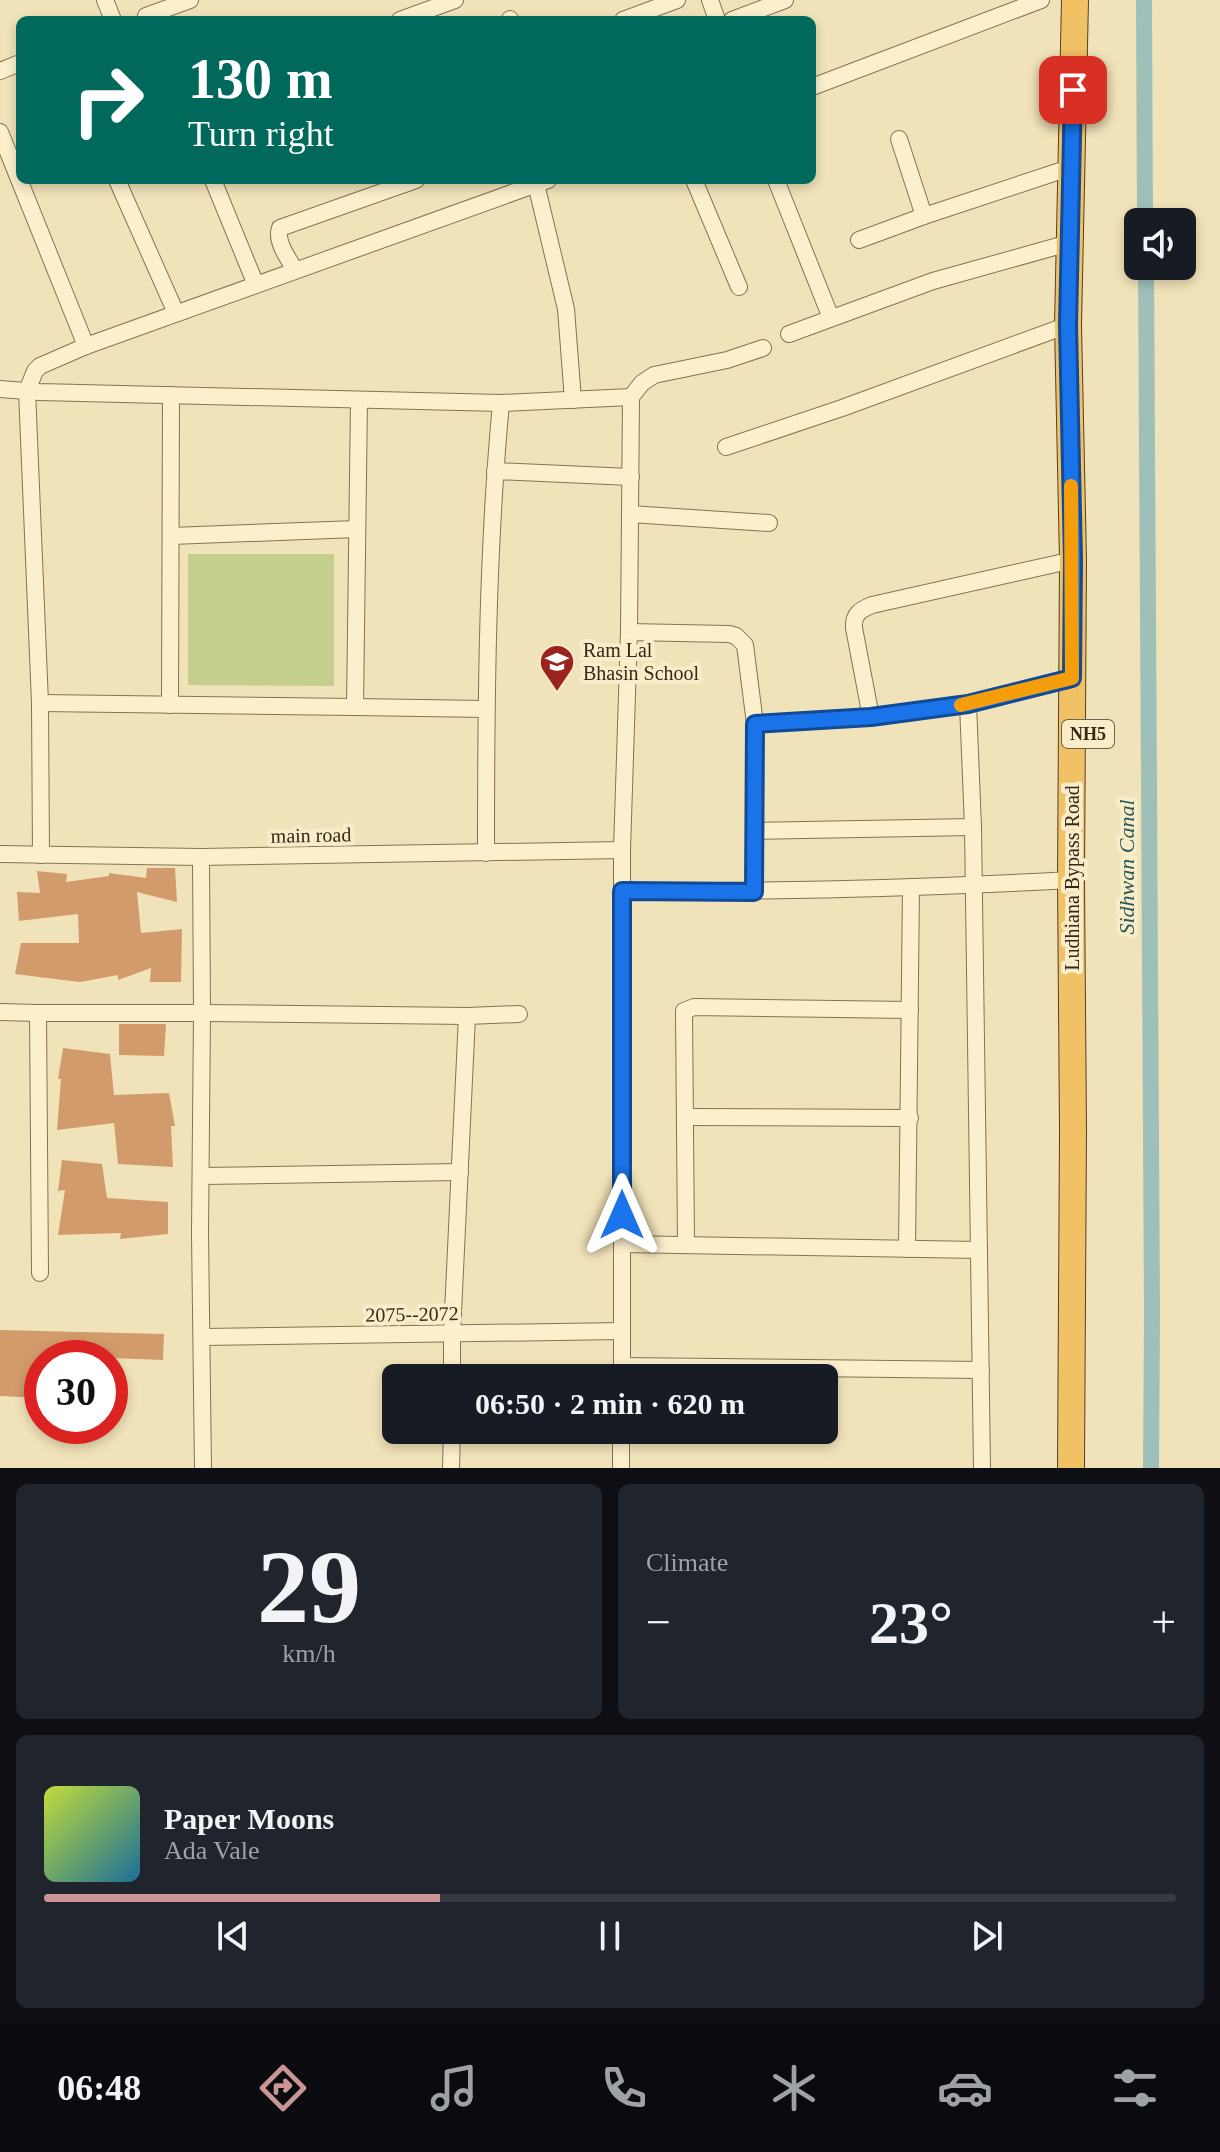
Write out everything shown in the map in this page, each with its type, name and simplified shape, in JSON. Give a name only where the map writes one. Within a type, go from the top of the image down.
[{"type":"highway","name":"Ludhiana Bypass Road","points":[[1071,1468],[1073,560],[1068,325],[1075,0]]},
{"type":"highway","name":"Ludhiana Bypass Road","points":[[1088,1468],[1090,556],[1085,312],[1091,0]]},
{"type":"street","points":[[150,16],[190,0]]},
{"type":"street","points":[[411,16],[455,0]]},
{"type":"street","points":[[634,16],[677,0]]},
{"type":"street","points":[[743,16],[785,0]]},
{"type":"street","points":[[816,85],[1041,0]]},
{"type":"street","points":[[0,132],[16,172]]},
{"type":"street","points":[[899,139],[924,216]]},
{"type":"street","points":[[859,240],[1072,167]]},
{"type":"street","points":[[21,184],[86,346]]},
{"type":"street","points":[[119,184],[176,313]]},
{"type":"street","points":[[215,184],[256,285]]},
{"type":"street","points":[[295,270],[279,239],[280,228],[390,184]]},
{"type":"street","points":[[41,855],[40,703],[27,391],[35,371],[47,361],[86,346],[536,184]]},
{"type":"street","points":[[542,184],[566,309],[573,400]]},
{"type":"street","points":[[696,184],[739,287]]},
{"type":"street","points":[[778,184],[831,318]]},
{"type":"street","points":[[789,334],[933,281],[1069,243]]},
{"type":"street","points":[[726,447],[1068,325]]},
{"type":"street","points":[[622,1364],[622,850],[629,632],[631,397],[642,383],[654,375],[727,360],[763,348]]},
{"type":"street","points":[[0,389],[501,403],[631,397]]},
{"type":"street","points":[[170,705],[171,395]]},
{"type":"street","points":[[355,707],[359,400]]},
{"type":"street","points":[[486,853],[486,709],[495,471],[501,403]]},
{"type":"street","points":[[495,471],[631,477]]},
{"type":"street","points":[[630,514],[769,523]]},
{"type":"street","points":[[171,536],[357,529]]},
{"type":"street","points":[[871,717],[854,628],[857,612],[872,605],[1073,560]]},
{"type":"street","points":[[629,632],[736,636],[742,640],[747,651],[755,724],[754,892]]},
{"type":"street","points":[[755,724],[871,717],[968,704],[1072,678]]},
{"type":"street","points":[[40,703],[486,709]]},
{"type":"street","points":[[968,704],[973,827],[982,1468]]},
{"type":"street","points":[[754,831],[973,827]]},
{"type":"street","name":"main road","points":[[0,854],[201,857],[622,850]]},
{"type":"street","points":[[201,857],[203,1468]]},
{"type":"street","points":[[622,891],[754,892],[1071,880]]},
{"type":"street","points":[[907,1249],[911,887]]},
{"type":"street","points":[[686,1245],[684,1011],[688,1008],[910,1010]]},
{"type":"street","points":[[0,1012],[519,1014]]},
{"type":"street","points":[[38,1013],[40,1273]]},
{"type":"street","points":[[452,1364],[467,1016]]},
{"type":"street","points":[[685,1117],[910,1118]]},
{"type":"street","points":[[201,1176],[460,1172]]},
{"type":"street","points":[[622,1244],[979,1250]]},
{"type":"street","name":"2075--2072","points":[[202,1337],[622,1331]]},
{"type":"street","points":[[838,1371],[981,1370]]},
{"type":"street","points":[[451,1468],[452,1444]]},
{"type":"street","points":[[621,1444],[621,1468]]},
{"type":"green space","points":[[188,554],[334,554],[334,686],[188,685]]},
{"type":"building","points":[[147,868],[175,868],[177,902],[137,892],[141,933],[182,929],[181,982],[150,982],[151,968],[118,980],[118,975],[80,982],[15,974],[21,943],[79,943],[78,914],[19,921],[17,892],[40,893],[37,871],[67,874],[66,882],[109,876],[109,873],[146,878]]},
{"type":"building","points":[[119,1024],[166,1024],[164,1056],[119,1055]]},
{"type":"building","points":[[63,1048],[110,1054],[114,1095],[169,1093],[175,1126],[171,1126],[173,1167],[118,1164],[114,1123],[57,1130],[61,1079],[58,1079]]},
{"type":"building","points":[[62,1160],[102,1164],[107,1198],[168,1202],[168,1234],[120,1239],[121,1233],[58,1235],[65,1190],[58,1191]]},
{"type":"building","points":[[0,1330],[164,1334],[163,1360],[128,1359],[128,1340],[24,1340],[24,1397],[0,1396]]},
{"type":"waterway","name":"Sidhwan Canal","points":[[1144,0],[1145,208]]},
{"type":"waterway","name":"Sidhwan Canal","points":[[1146,280],[1151,1468]]},
{"type":"slow traffic","points":[[961,705],[1072,678],[1071,486]]},
{"type":"place","name":"Ram Lal Bhasin School","points":[[557,693]]},
{"type":"route","points":[[622,1215],[622,891],[754,892],[755,724],[871,717],[968,704],[1072,678],[1068,325],[1073,90]]}]
